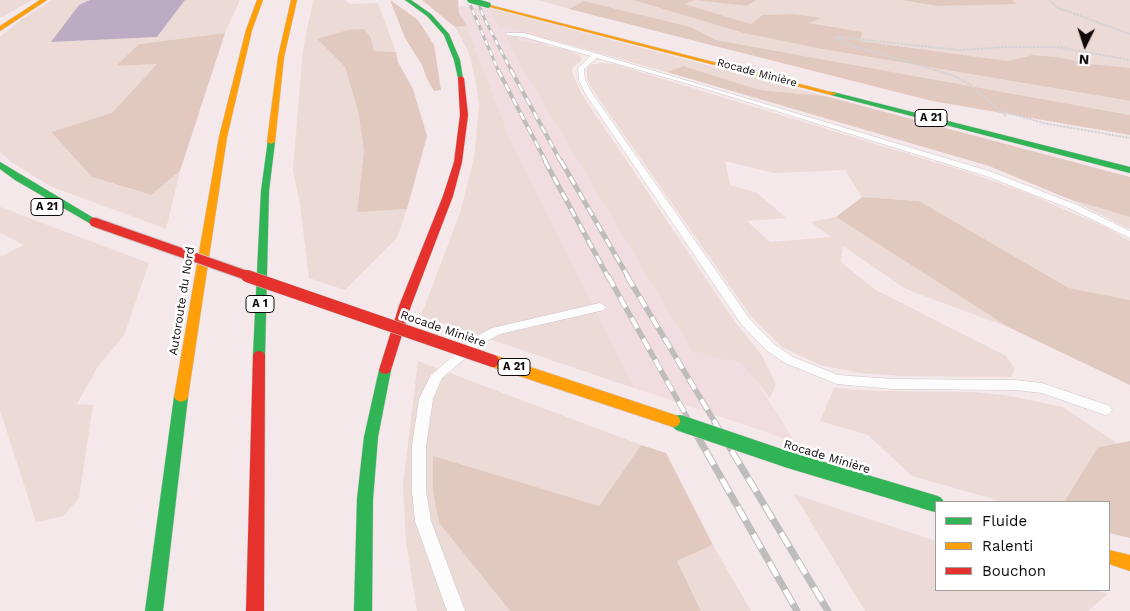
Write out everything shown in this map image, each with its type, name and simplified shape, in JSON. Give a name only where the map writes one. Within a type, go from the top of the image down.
[{"type":"highway","points":[[0,29],[10,20],[44,0]]},
{"type":"highway","name":"Autoroute du Nord","points":[[154,611],[188,344],[223,136],[247,40],[260,0]]},
{"type":"highway","name":"A 1","points":[[255,611],[259,316],[265,191],[281,57],[294,0]]},
{"type":"highway","points":[[363,611],[365,499],[371,437],[383,376],[405,306],[448,196],[458,162],[464,115],[461,77],[457,60],[447,35],[429,14],[408,0]]},
{"type":"highway","name":"Rocade Minière","points":[[470,0],[485,2],[1130,170]]},
{"type":"highway","points":[[0,165],[18,178],[94,222]]},
{"type":"highway","name":"Rocade Minière","points":[[38,204],[357,315],[786,459],[935,504]]},
{"type":"highway","points":[[1110,557],[1130,563]]},
{"type":"lane","points":[[508,34],[524,35],[737,96],[989,174],[1074,207],[1130,235]]},
{"type":"lane","points":[[596,55],[581,68],[582,80],[588,93],[745,321],[770,347],[789,360],[837,379],[892,384],[1015,385],[1049,390],[1105,410]]},
{"type":"lane","points":[[456,611],[423,521],[419,491],[419,446],[426,399],[437,375],[479,340],[496,331],[600,307]]},
{"type":"path","points":[[1049,0],[1058,8],[1130,34]]},
{"type":"path","points":[[1008,118],[970,84],[952,75],[843,43],[836,37],[960,50],[1005,47],[1058,47],[1130,60]]},
{"type":"path","points":[[998,110],[1043,122],[1130,138]]},
{"type":"shaded area","points":[[0,0],[32,0],[0,18]]},
{"type":"shaded area","points":[[52,0],[90,0],[79,5],[52,42],[157,37],[185,0],[240,0],[225,33],[139,44],[117,66],[157,64],[112,114],[51,132],[92,177],[140,192],[151,195],[180,171],[166,229],[50,186],[13,163],[0,152],[0,37],[22,19]]},
{"type":"shaded area","points":[[90,0],[185,0],[157,37],[51,42],[79,5]]},
{"type":"shaded area","points":[[313,0],[345,0],[350,4],[378,3],[396,52],[374,51],[371,38],[317,39],[345,67],[358,111],[364,151],[357,211],[407,209],[397,238],[345,290],[309,278],[300,204],[293,170],[303,50]]},
{"type":"shaded area","points":[[390,0],[418,20],[434,45],[441,90],[434,91],[427,79],[422,65],[405,38]]},
{"type":"shaded area","points":[[422,0],[458,0],[459,13],[467,26],[455,27]]},
{"type":"shaded area","points":[[539,0],[633,0],[743,33],[822,49],[1130,101],[1130,115],[716,40],[691,27],[584,1],[569,9]]},
{"type":"shaded area","points":[[633,0],[695,0],[684,4],[751,24],[763,15],[793,14],[821,18],[809,23],[862,32],[861,41],[1008,61],[1032,55],[1130,68],[1130,101],[822,49],[743,33]]},
{"type":"shaded area","points":[[695,0],[746,6],[757,0],[900,0],[937,6],[1016,3],[1012,0],[1130,0],[1130,68],[1032,55],[1008,61],[861,41],[862,32],[808,23],[820,18],[751,24],[683,4]]},
{"type":"shaded area","points":[[695,0],[757,0],[746,6]]},
{"type":"shaded area","points":[[900,0],[1012,0],[1017,4],[937,6]]},
{"type":"shaded area","points":[[584,1],[691,27],[716,40],[1130,115],[1130,135],[932,101],[569,9]]},
{"type":"shaded area","points":[[460,6],[489,8],[519,30],[558,41],[544,46],[795,442],[549,359],[510,139],[467,26],[459,13]]},
{"type":"shaded area","points":[[489,8],[825,96],[760,90],[683,66],[667,72],[510,28],[499,28]]},
{"type":"shaded area","points":[[467,26],[510,139],[634,388],[421,316],[460,213],[474,158],[479,105],[476,83],[469,53],[455,27]]},
{"type":"shaded area","points":[[364,29],[371,38],[374,51],[396,52],[398,62],[413,89],[427,136],[407,209],[357,212],[364,151],[358,111],[345,67],[317,39],[348,30]]},
{"type":"shaded area","points":[[225,33],[180,171],[151,195],[92,177],[51,132],[112,113],[157,64],[116,66],[139,44]]},
{"type":"shaded area","points":[[516,36],[519,40],[568,50],[581,57],[581,61],[573,67],[572,72],[582,95],[735,322],[761,354],[776,384],[770,398],[742,363],[693,352],[512,50],[506,37]]},
{"type":"shaded area","points":[[601,63],[614,64],[967,172],[1029,194],[1107,228],[1130,241],[1130,300],[1069,288],[919,201],[862,197],[845,170],[774,173],[725,161],[730,185],[757,193],[786,218],[747,221],[770,242],[831,237],[811,222],[836,217],[1008,327],[906,289],[843,246],[841,262],[874,289],[1006,356],[1015,369],[1011,377],[902,376],[859,373],[820,365],[782,347],[750,315],[587,80],[587,69],[590,65]]},
{"type":"shaded area","points":[[683,66],[760,90],[825,96],[1130,177],[1130,217],[1069,199],[989,166],[667,72]]},
{"type":"shaded area","points":[[862,197],[919,201],[1069,288],[1130,300],[1130,385],[1008,327],[836,217]]},
{"type":"shaded area","points":[[1069,199],[1130,217],[1130,229]]},
{"type":"shaded area","points":[[0,207],[149,263],[124,335],[97,368],[77,404],[93,405],[79,498],[63,516],[36,522],[0,410],[0,255],[2,256],[24,245],[0,233]]},
{"type":"shaded area","points":[[418,361],[641,445],[599,506],[433,457],[439,523],[510,611],[417,611],[406,541],[403,485]]},
{"type":"shaded area","points":[[834,388],[877,391],[974,392],[1010,396],[1063,407],[1117,443],[1098,447],[1065,501],[1000,501],[912,476],[868,435],[820,421]]},
{"type":"shaded area","points":[[1130,441],[1130,538],[1110,533],[1110,501],[1065,501],[1098,447]]},
{"type":"shaded area","points":[[641,445],[666,453],[713,545],[677,561],[701,611],[510,611],[439,523],[433,491],[433,456],[599,506]]},
{"type":"shaded area","points":[[794,494],[935,541],[935,591],[1098,591],[1108,594],[1088,611],[865,611]]},
{"type":"shaded area","points":[[713,545],[751,611],[701,611],[677,561]]},
{"type":"railway","points":[[468,0],[499,72]]},
{"type":"railway","points":[[477,0],[485,20],[512,72]]},
{"type":"railway","points":[[511,70],[561,162]]},
{"type":"railway","points":[[499,72],[546,162]]},
{"type":"railway","points":[[545,161],[608,277]]},
{"type":"railway","points":[[561,161],[628,277]]},
{"type":"railway","points":[[608,276],[691,424]]},
{"type":"railway","points":[[627,276],[716,424]]},
{"type":"railway","points":[[690,423],[797,611]]},
{"type":"railway","points":[[715,423],[828,611]]},
{"type":"traffic: fast","points":[[408,0],[429,15],[447,35],[457,60],[461,78]]},
{"type":"traffic: fast","points":[[470,0],[488,5]]},
{"type":"traffic: fast","points":[[833,94],[1130,170]]},
{"type":"traffic: fast","points":[[259,355],[265,191],[271,142]]},
{"type":"traffic: fast","points":[[0,165],[18,178],[94,222]]},
{"type":"traffic: fast","points":[[363,611],[365,499],[371,437],[385,370]]},
{"type":"traffic: fast","points":[[154,611],[181,397]]},
{"type":"traffic: fast","points":[[674,421],[786,459],[935,504]]},
{"type":"traffic: slow","points":[[0,29],[44,0]]},
{"type":"traffic: slow","points":[[181,397],[223,137],[249,30],[260,0]]},
{"type":"traffic: slow","points":[[271,142],[281,57],[294,0]]},
{"type":"traffic: slow","points":[[488,5],[833,94]]},
{"type":"traffic: slow","points":[[493,361],[674,421]]},
{"type":"traffic: slow","points":[[1110,557],[1130,563]]},
{"type":"traffic: jam","points":[[385,370],[405,306],[448,196],[458,162],[464,115],[461,78]]},
{"type":"traffic: jam","points":[[94,222],[493,361]]},
{"type":"traffic: jam","points":[[255,611],[259,355]]}]
